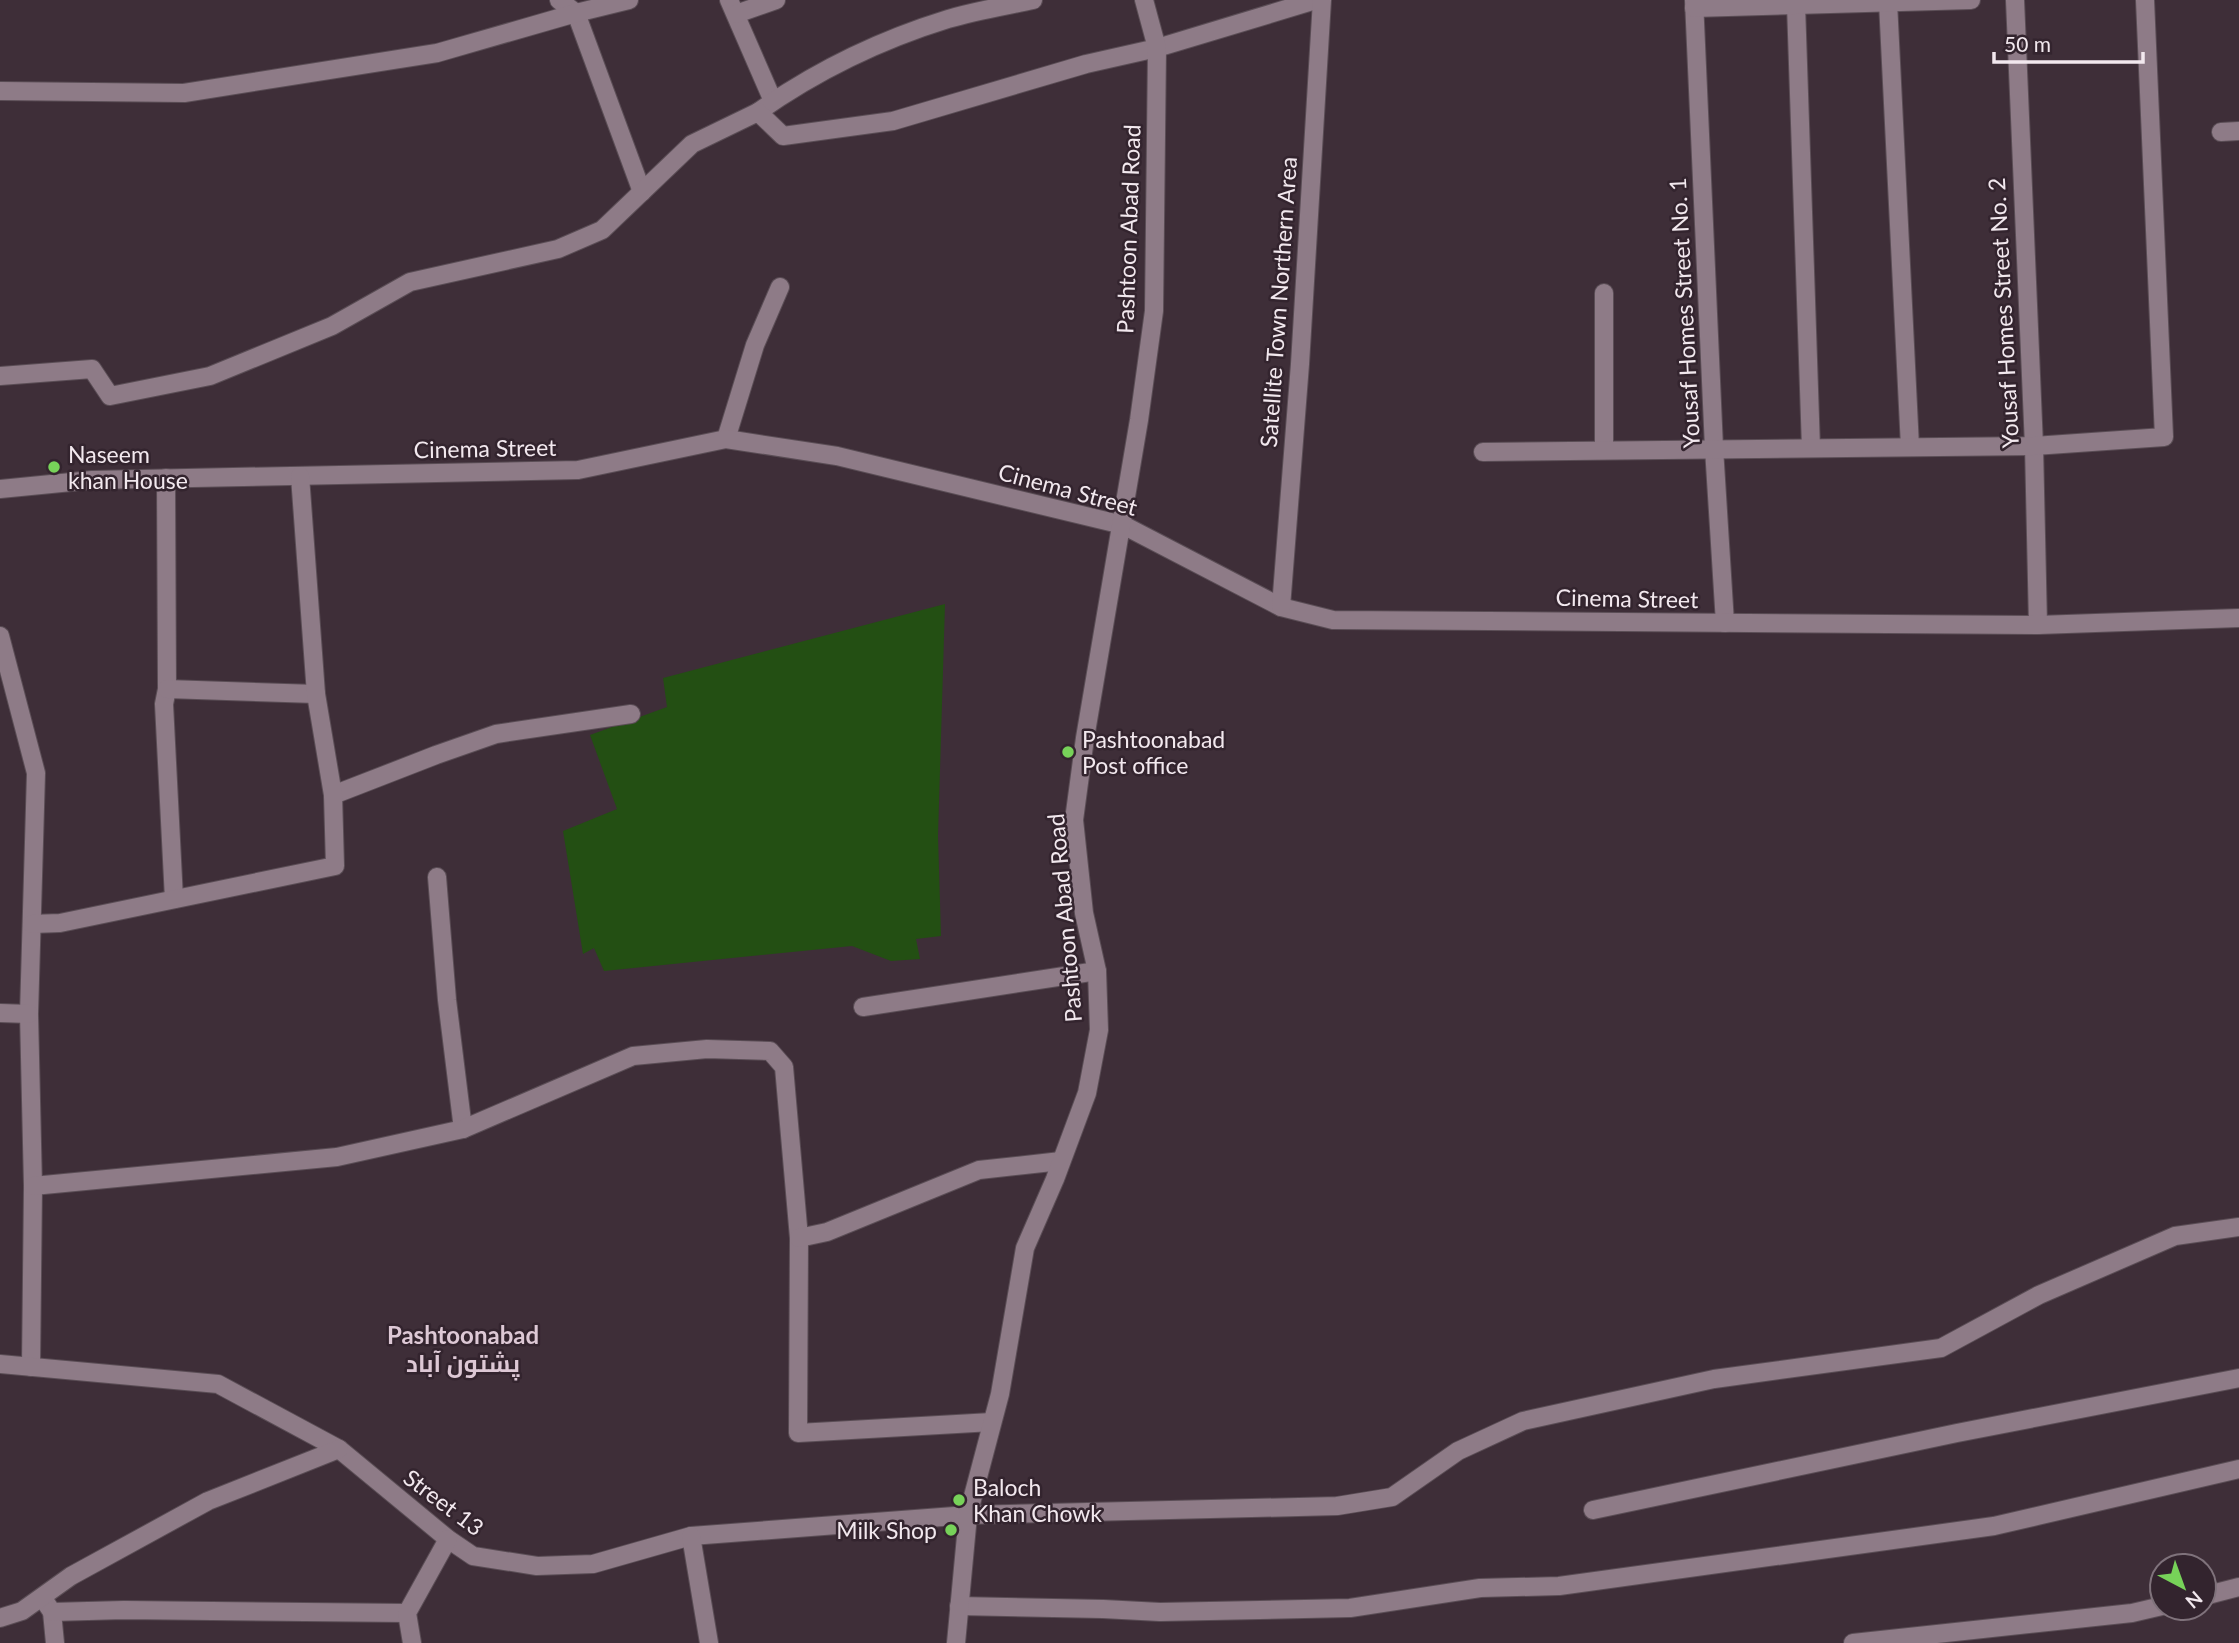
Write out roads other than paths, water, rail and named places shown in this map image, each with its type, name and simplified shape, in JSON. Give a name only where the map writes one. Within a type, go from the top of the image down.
[{"type":"street","points":[[559,0],[576,13],[642,191]]},
{"type":"street","points":[[0,92],[184,93],[437,53],[629,0]]},
{"type":"street","points":[[776,0],[733,7],[766,106],[783,136],[893,121],[1086,64],[1157,48],[1316,0]]},
{"type":"street","points":[[0,376],[92,369],[110,396],[210,376],[332,327],[410,282],[558,249],[601,230],[692,144],[766,106],[796,86],[866,50],[949,19],[1033,0]]},
{"type":"street","name":"Pashtoon Abad Road","points":[[956,1643],[968,1516],[1000,1394],[1025,1248],[1087,1093],[1099,1030],[1097,971],[1084,913],[1074,820],[1085,738],[1123,525],[1154,311],[1157,48],[1144,0]]},
{"type":"street","name":"Satellite Town Northern Area","points":[[1281,607],[1300,364],[1322,0]]},
{"type":"street","points":[[1694,4],[1796,5],[1971,0]]},
{"type":"street","name":"Yousaf Homes Street No. 2","points":[[2015,0],[2034,446],[2038,625]]},
{"type":"street","points":[[1483,452],[2034,446],[2164,437],[2145,0]]},
{"type":"street","points":[[1888,2],[1910,447]]},
{"type":"street","name":"Yousaf Homes Street No. 1","points":[[1694,4],[1714,448],[1725,623]]},
{"type":"street","points":[[1796,5],[1811,448]]},
{"type":"street","points":[[2221,132],[2239,131]]},
{"type":"street","points":[[726,439],[755,345],[780,287]]},
{"type":"street","points":[[1604,293],[1604,450]]},
{"type":"street","name":"Cinema Street","points":[[0,489],[92,480],[578,470],[726,439],[837,456],[1123,525],[1281,607],[1333,620],[2038,625],[2239,618]]},
{"type":"street","points":[[32,924],[60,923],[335,866],[333,795],[316,694],[300,476]]},
{"type":"street","points":[[166,478],[167,689],[164,704],[174,899]]},
{"type":"street","points":[[0,636],[36,773],[29,1014],[33,1186],[32,1367]]},
{"type":"street","points":[[167,689],[316,694]]},
{"type":"street","points":[[333,795],[496,734],[631,714]]},
{"type":"street","points":[[437,877],[447,1000],[463,1129]]},
{"type":"street","points":[[863,1007],[1097,971]]},
{"type":"street","points":[[0,1013],[29,1014]]},
{"type":"street","points":[[33,1186],[337,1157],[463,1129],[633,1056],[707,1049],[770,1051],[784,1067],[799,1238],[798,1433],[992,1422]]},
{"type":"street","points":[[799,1238],[827,1232],[979,1170],[1061,1161]]},
{"type":"street","name":"Street 13","points":[[0,1364],[218,1384],[338,1449],[448,1539],[473,1556],[537,1566],[593,1564],[691,1536],[968,1516],[1336,1506],[1392,1497],[1458,1451],[1523,1421],[1714,1379],[1941,1348],[2039,1295],[2175,1236],[2239,1227]]},
{"type":"street","points":[[1593,1510],[1957,1433],[2239,1378]]},
{"type":"street","points":[[0,1618],[22,1611],[71,1576],[208,1501],[338,1449]]},
{"type":"street","points":[[959,1606],[1160,1612],[1350,1608],[1480,1588],[1559,1586],[1994,1526],[2239,1469]]},
{"type":"street","points":[[691,1536],[709,1643]]},
{"type":"street","points":[[412,1643],[407,1613],[448,1539]]},
{"type":"street","points":[[2218,1592],[2239,1587]]},
{"type":"street","points":[[42,1597],[52,1612],[55,1643]]},
{"type":"street","points":[[1853,1643],[2148,1609]]},
{"type":"street","points":[[52,1612],[138,1610],[407,1613]]},
{"type":"place","name":"Naseem khan House","points":[[54,467]]},
{"type":"place","name":"Pashtoonabad Post office","points":[[1068,752]]},
{"type":"place","name":"Baloch Khan Chowk","points":[[959,1500]]},
{"type":"place","name":"Milk Shop","points":[[951,1530]]},
{"type":"district","name":"Pashtoonabad پشتون آباد","points":[[463,1348]]}]
